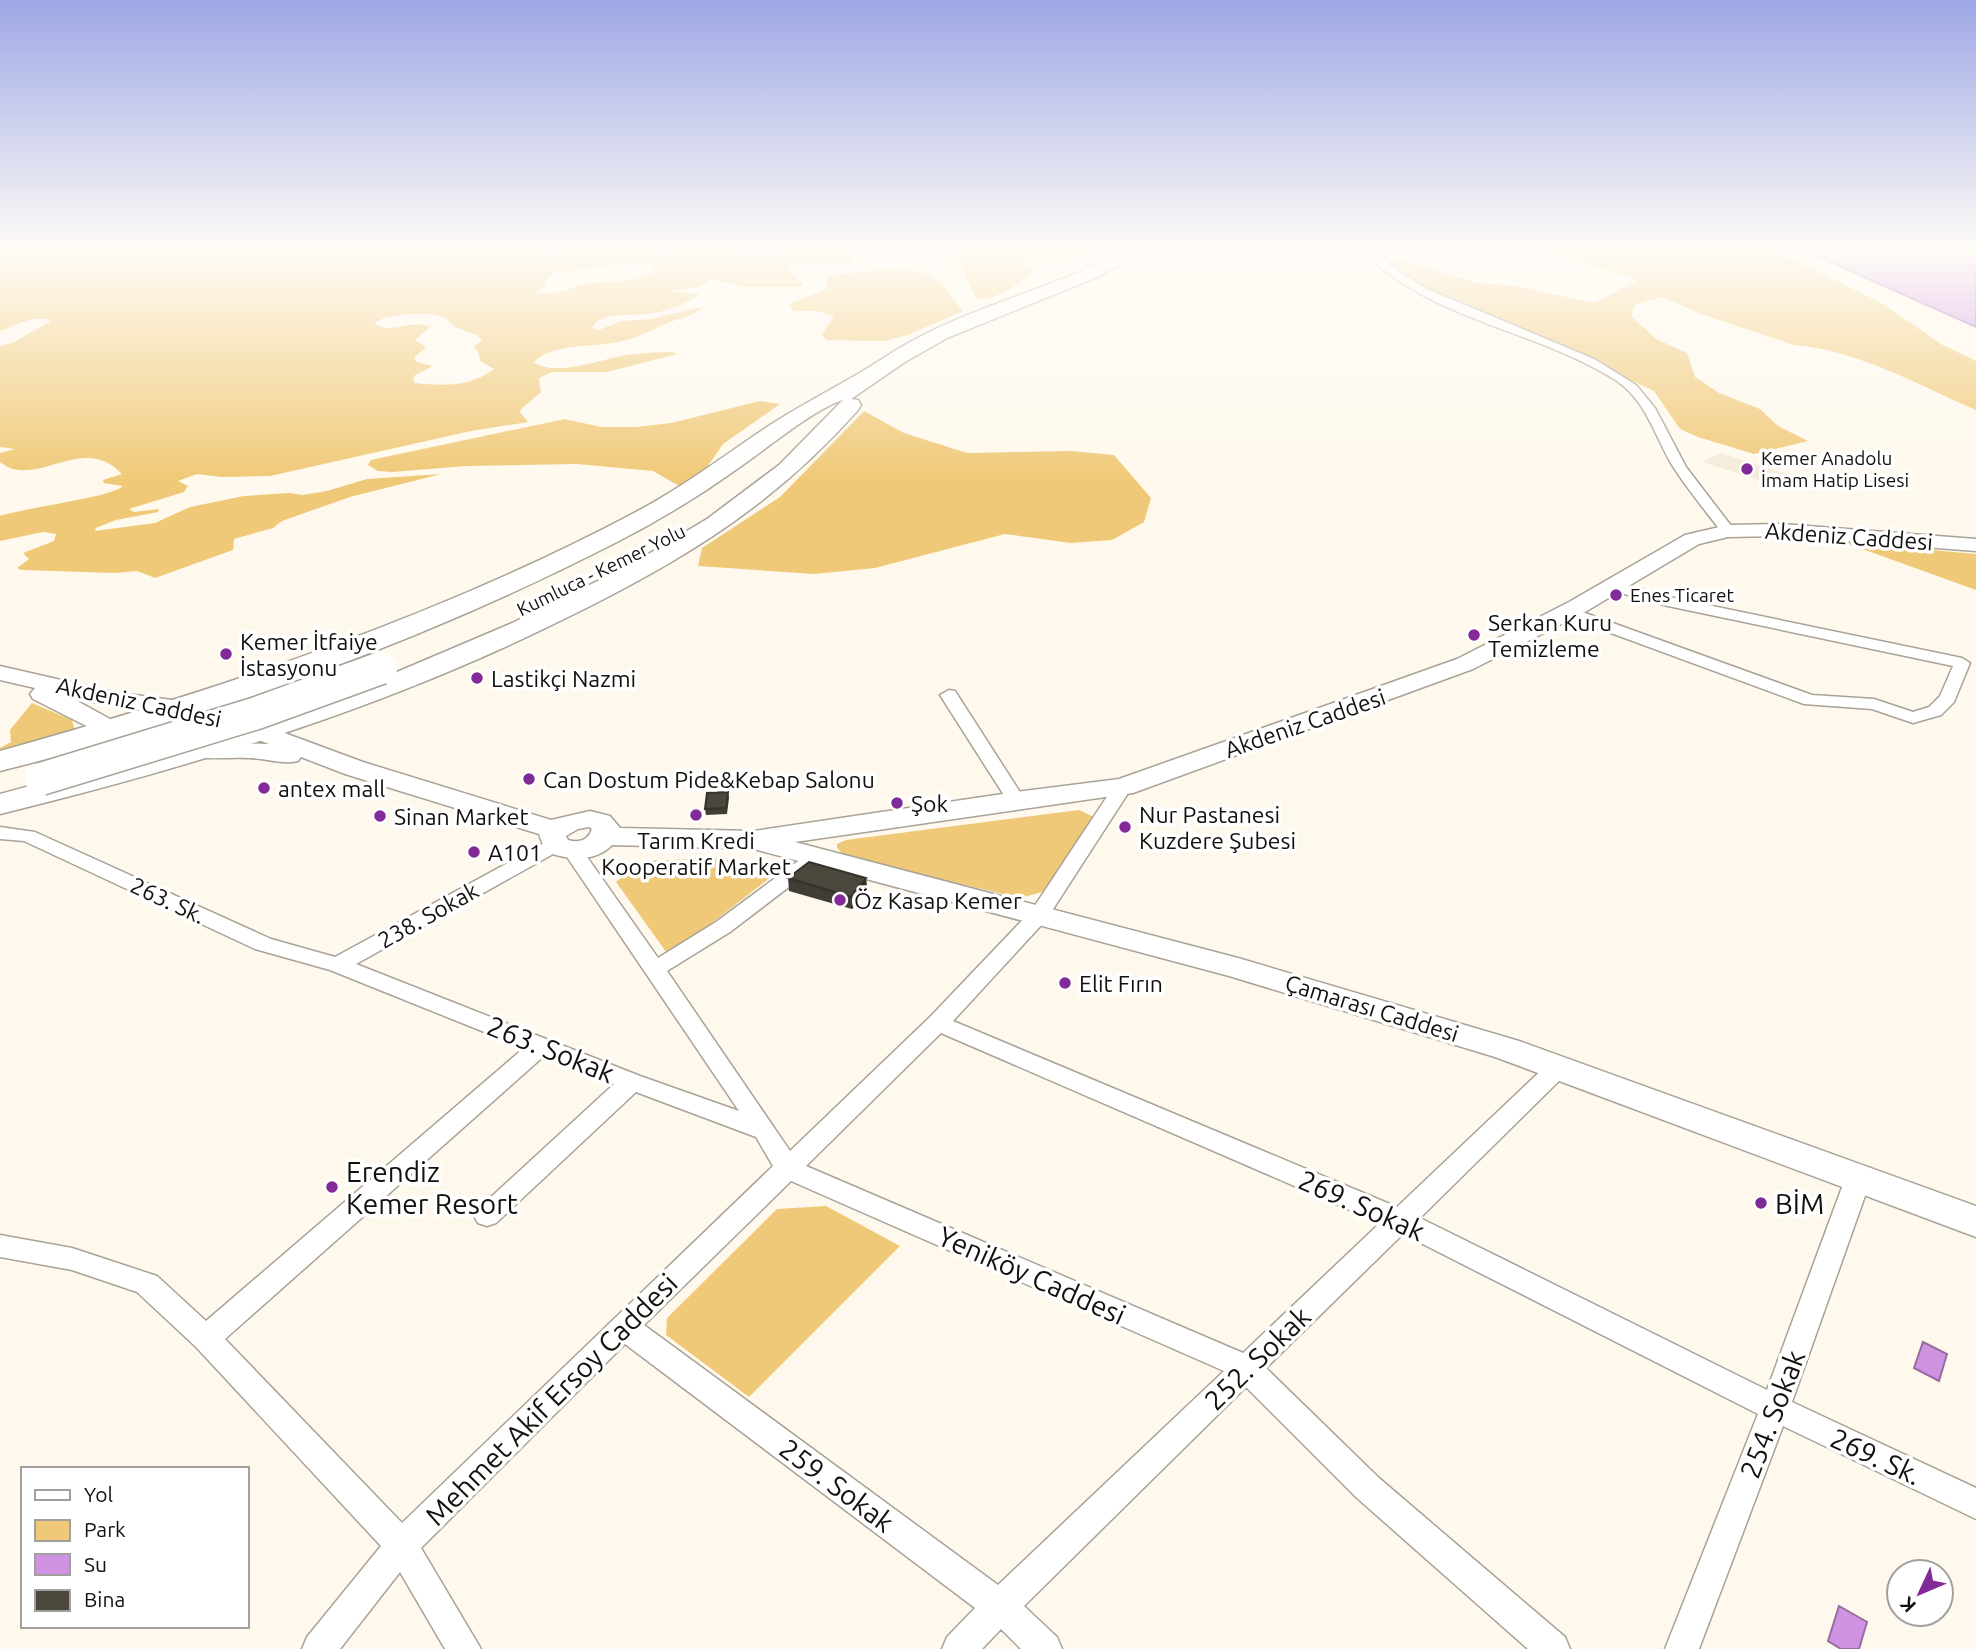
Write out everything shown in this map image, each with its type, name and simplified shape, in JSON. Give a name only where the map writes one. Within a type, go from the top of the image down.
[{"type":"highway","name":"Kumluca - Kemer Yolu","points":[[17,768],[246,700],[347,664],[510,600],[655,528],[726,484],[863,380],[930,339],[959,326]]},
{"type":"highway","name":"Kumluca - Kemer Yolu","points":[[17,768],[257,713],[381,668],[504,616],[709,516],[765,477],[892,372],[939,341],[978,326]]},
{"type":"highway","name":"Kumluca - Kemer Yolu","points":[[0,790],[17,768],[111,730],[328,659],[534,572],[644,518],[690,492],[822,399],[863,380]]},
{"type":"highway","points":[[0,804],[257,731],[398,683],[501,640],[639,573],[730,517],[766,489],[833,425],[850,405]]},
{"type":"street","points":[[1507,326],[1623,380],[1640,395],[1662,429],[1679,466],[1728,531]]},
{"type":"street","name":"Akdeniz Caddesi","points":[[0,675],[113,699],[184,708],[220,716],[354,768],[587,849],[606,836],[754,840],[1016,800],[1123,787],[1465,664],[1568,612],[1692,539],[1728,531],[1783,530],[1976,545]]},
{"type":"street","points":[[1568,612],[1810,700],[1874,704],[1913,718],[1935,711],[1948,698],[1962,663],[1668,601],[1611,586]]},
{"type":"street","name":"Akdeniz Caddesi","points":[[0,675],[60,701],[139,745],[195,750],[252,750],[354,768]]},
{"type":"street","points":[[949,695],[1016,800]]},
{"type":"street","name":"Mehmet Akif Ersoy Caddesi","points":[[319,1649],[402,1545],[938,1023],[1039,915],[1123,787]]},
{"type":"street","name":"263. Sk.","points":[[0,833],[28,836],[263,944],[338,965]]},
{"type":"street","name":"Çamarası Caddesi","points":[[754,840],[1238,968],[1494,1045],[1976,1222]]},
{"type":"street","points":[[561,842],[655,969],[765,1129],[787,1168]]},
{"type":"street","name":"238. Sokak","points":[[338,965],[561,842]]},
{"type":"street","points":[[655,969],[723,927],[816,857]]},
{"type":"street","name":"263. Sokak","points":[[338,965],[632,1082],[765,1129]]},
{"type":"street","name":"269. Sokak","points":[[938,1023],[1400,1220],[1776,1408]]},
{"type":"street","points":[[206,1338],[541,1045]]},
{"type":"street","name":"252. Sokak","points":[[959,1649],[1000,1606],[1558,1068]]},
{"type":"street","points":[[487,1216],[632,1082]]},
{"type":"street","name":"Yeniköy Caddesi","points":[[787,1168],[1246,1368],[1368,1488],[1553,1649]]},
{"type":"street","name":"254. Sokak","points":[[1682,1649],[1776,1408],[1858,1179]]},
{"type":"street","points":[[0,1246],[72,1259],[147,1284],[206,1338],[402,1545],[464,1649]]},
{"type":"street","name":"259. Sokak","points":[[624,1326],[1000,1606],[1045,1649]]},
{"type":"street","name":"269. Sk.","points":[[1776,1408],[1976,1504]]},
{"type":"shaded area","name":"Kemer Anadolu İmam Hatip Lisesi","points":[[1721,453],[1793,476],[1774,485],[1702,462]]},
{"type":"green space","points":[[42,326],[426,326],[430,327],[415,340],[426,347],[414,358],[417,362],[433,366],[415,375],[413,380],[415,383],[446,385],[476,379],[494,369],[480,361],[479,353],[474,347],[482,340],[477,335],[454,326],[593,326],[592,328],[599,330],[609,326],[661,326],[628,340],[551,352],[534,363],[544,367],[568,368],[633,354],[677,354],[607,372],[552,372],[539,378],[541,392],[519,411],[528,422],[471,431],[270,476],[222,477],[197,474],[178,481],[188,486],[184,492],[129,509],[134,512],[159,509],[158,512],[116,520],[96,528],[95,531],[155,523],[190,507],[244,496],[289,493],[303,495],[367,479],[441,474],[350,497],[282,521],[273,528],[234,539],[233,550],[155,578],[137,571],[115,573],[21,570],[17,568],[29,559],[23,553],[54,541],[56,534],[43,532],[0,541],[0,516],[103,494],[123,486],[104,483],[103,480],[122,474],[107,462],[91,458],[28,470],[14,469],[0,462],[0,453],[15,449],[0,447],[0,346],[12,343]]},
{"type":"green space","points":[[828,326],[929,326],[884,341],[827,340],[822,335]]},
{"type":"green space","points":[[1515,326],[1642,326],[1656,339],[1687,353],[1695,377],[1719,393],[1760,409],[1778,426],[1808,441],[1754,454],[1698,437],[1680,429],[1654,391]]},
{"type":"green space","points":[[1737,326],[1915,326],[1941,344],[1976,361],[1976,410],[1864,361],[1818,348],[1794,345]]},
{"type":"green space","points":[[760,401],[780,404],[723,444],[698,480],[681,487],[653,471],[577,464],[466,466],[392,472],[378,471],[368,465],[371,460],[565,419],[601,427],[636,427],[671,423]]},
{"type":"green space","points":[[864,411],[904,433],[967,453],[1071,451],[1114,455],[1151,498],[1144,522],[1112,540],[1071,543],[1005,534],[875,568],[814,574],[698,566],[702,548],[780,497]]},
{"type":"green space","points":[[1843,542],[1976,554],[1976,590]]},
{"type":"green space","points":[[32,703],[72,720],[74,728],[67,734],[0,755],[0,748],[11,742],[10,730]]},
{"type":"green space","points":[[1079,810],[1092,816],[1092,826],[1050,890],[1020,898],[845,856],[837,848],[837,844],[846,840]]},
{"type":"green space","points":[[717,858],[780,870],[669,956],[616,882],[640,861]]},
{"type":"green space","points":[[826,1206],[900,1246],[749,1397],[666,1335],[667,1318],[777,1209]]},
{"type":"water","points":[[1923,1342],[1947,1354],[1939,1381],[1914,1368]]},
{"type":"water","points":[[1839,1606],[1867,1622],[1859,1649],[1841,1649],[1828,1641]]},
{"type":"building","points":[[728,792],[726,808],[705,809],[707,793]]},
{"type":"building","points":[[809,862],[866,878],[851,897],[788,878]]},
{"type":"place","name":"Kemer Anadolu İmam Hatip Lisesi","points":[[1747,469]]},
{"type":"place","name":"Enes Ticaret","points":[[1616,595]]},
{"type":"place","name":"Serkan Kuru Temizleme","points":[[1474,635]]},
{"type":"place","name":"Kemer İtfaiye İstasyonu","points":[[226,654]]},
{"type":"place","name":"Lastikçi Nazmi","points":[[477,678]]},
{"type":"place","name":"Can Dostum Pide&Kebap Salonu","points":[[529,779]]},
{"type":"place","name":"antex mall","points":[[264,788]]},
{"type":"place","name":"Şok","points":[[897,803]]},
{"type":"place","name":"Tarım Kredi Kooperatif Market","points":[[696,815]]},
{"type":"place","name":"Sinan Market","points":[[380,816]]},
{"type":"place","name":"Nur Pastanesi Kuzdere Şubesi","points":[[1125,827]]},
{"type":"place","name":"A101","points":[[474,852]]},
{"type":"place","name":"Öz Kasap Kemer","points":[[840,900]]},
{"type":"place","name":"Elit Fırın","points":[[1065,983]]},
{"type":"place","name":"Erendiz Kemer Resort","points":[[332,1187]]},
{"type":"place","name":"BİM","points":[[1761,1203]]}]
